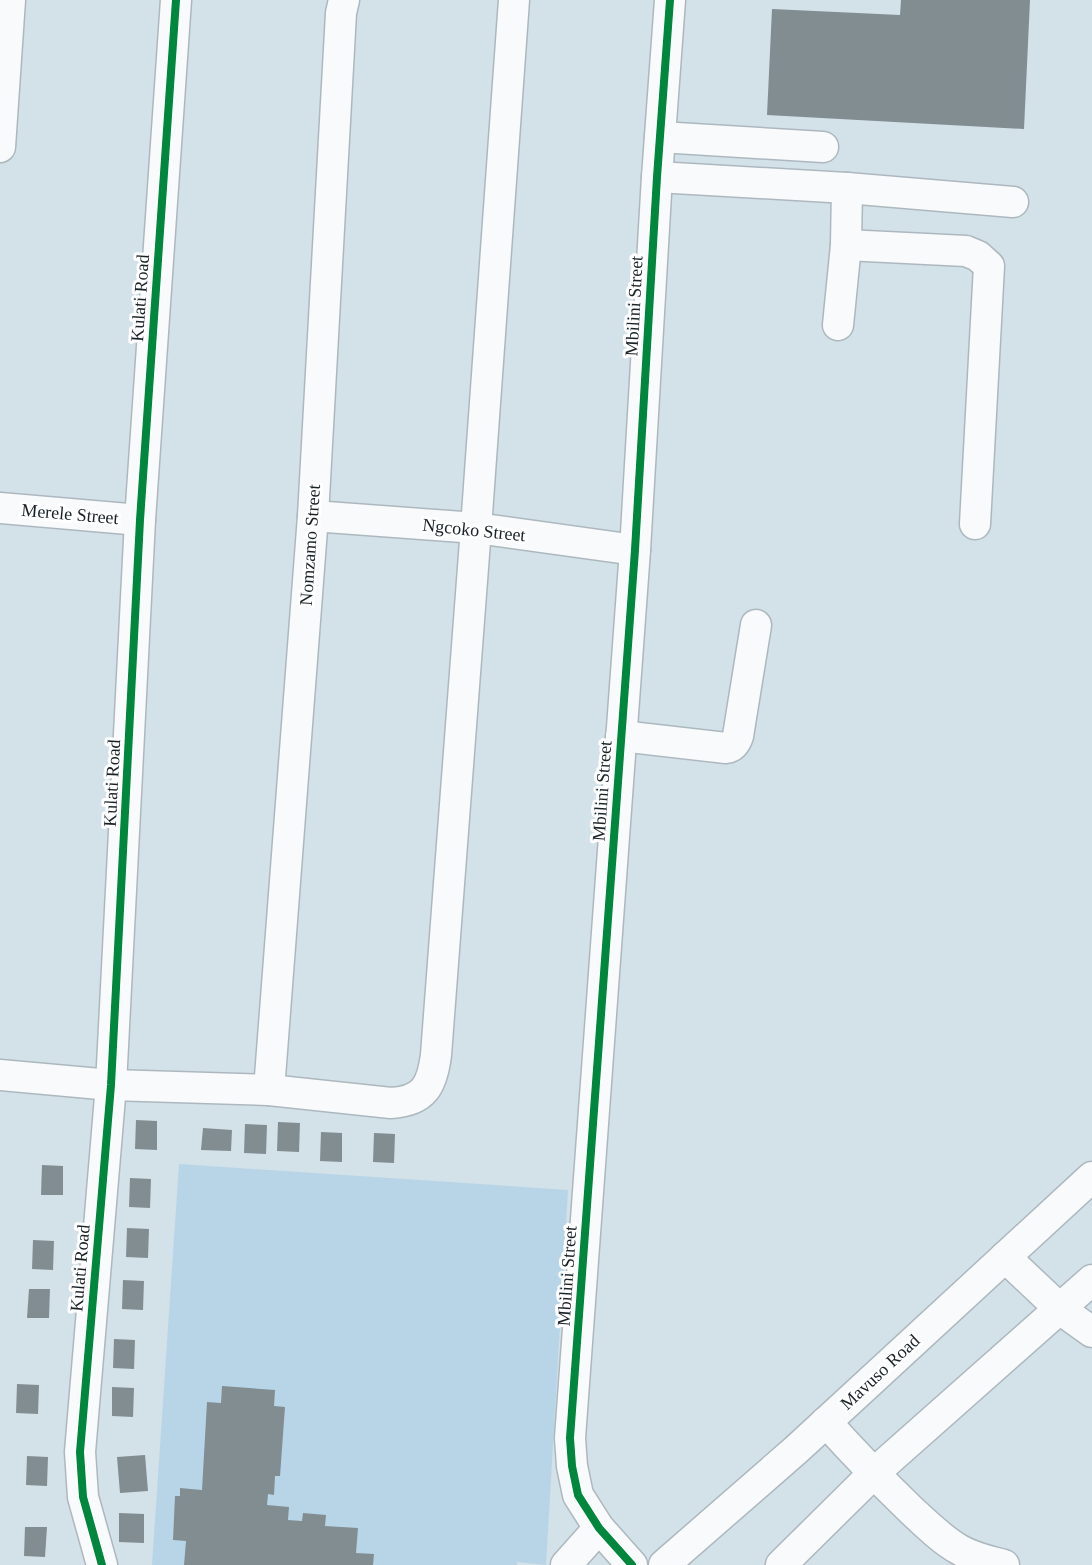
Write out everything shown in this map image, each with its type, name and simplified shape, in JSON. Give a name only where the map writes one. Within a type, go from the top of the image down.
[{"type":"street","points":[[0,147],[10,0]]},
{"type":"street","name":"Kulati Road","points":[[102,1565],[83,1497],[80,1452],[111,1086],[140,520],[176,0]]},
{"type":"street","name":"Nomzamo Street","points":[[269,1090],[313,516],[344,0]]},
{"type":"street","points":[[0,1075],[111,1086],[269,1090],[391,1104],[417,1098],[424,1091],[434,1069],[514,0]]},
{"type":"street","name":"Mbilini Street","points":[[632,1565],[599,1528],[578,1495],[572,1466],[570,1438],[635,550],[670,0]]},
{"type":"street","points":[[660,137],[823,147]]},
{"type":"street","points":[[657,177],[847,188],[1013,202]]},
{"type":"street","points":[[838,325],[846,245],[847,188]]},
{"type":"street","points":[[846,245],[966,251],[978,256],[988,266],[975,524]]},
{"type":"street","name":"Merele Street","points":[[0,507],[140,520]]},
{"type":"street","name":"Ngcoko Street","points":[[313,516],[476,528],[635,550]]},
{"type":"street","points":[[621,736],[726,748],[732,746],[738,736],[756,626]]},
{"type":"street","name":"Mavuso Road","points":[[664,1565],[728,1510],[1092,1177]]},
{"type":"street","points":[[1005,1257],[1060,1309],[1092,1332]]},
{"type":"street","points":[[781,1565],[873,1474],[1092,1280]]},
{"type":"street","points":[[825,1422],[873,1474],[923,1521],[958,1549],[974,1557],[1004,1565]]},
{"type":"street","points":[[566,1565],[599,1528]]},
{"type":"shaded area","points":[[179,1164],[568,1190],[546,1565],[517,1562],[517,1565],[152,1565]]},
{"type":"building","points":[[901,0],[1030,0],[1024,129],[767,115],[772,9],[900,15]]},
{"type":"building","points":[[136,1120],[157,1121],[157,1150],[135,1149]]},
{"type":"building","points":[[278,1122],[300,1123],[299,1152],[277,1151]]},
{"type":"building","points":[[245,1124],[267,1125],[266,1154],[244,1153]]},
{"type":"building","points":[[203,1128],[232,1130],[231,1151],[201,1150]]},
{"type":"building","points":[[321,1132],[342,1133],[342,1162],[320,1161]]},
{"type":"building","points":[[374,1133],[395,1134],[394,1163],[373,1162]]},
{"type":"building","points":[[42,1165],[63,1166],[63,1195],[41,1195]]},
{"type":"building","points":[[130,1178],[151,1179],[150,1208],[129,1207]]},
{"type":"building","points":[[127,1228],[149,1229],[148,1258],[126,1257]]},
{"type":"building","points":[[33,1240],[54,1241],[53,1270],[32,1269]]},
{"type":"building","points":[[123,1280],[144,1281],[143,1310],[122,1309]]},
{"type":"building","points":[[29,1289],[50,1289],[49,1318],[27,1318]]},
{"type":"building","points":[[114,1339],[135,1340],[134,1369],[113,1368]]},
{"type":"building","points":[[17,1384],[39,1385],[38,1414],[16,1413]]},
{"type":"building","points":[[222,1386],[275,1390],[274,1406],[285,1407],[280,1476],[275,1476],[274,1495],[268,1494],[267,1505],[289,1507],[288,1520],[302,1521],[303,1513],[326,1515],[325,1526],[358,1528],[356,1553],[374,1554],[373,1565],[184,1565],[186,1541],[173,1540],[175,1496],[180,1496],[180,1488],[202,1490],[207,1402],[221,1403]]},
{"type":"building","points":[[112,1387],[134,1388],[133,1417],[112,1416]]},
{"type":"building","points":[[145,1455],[148,1491],[120,1493],[117,1457]]},
{"type":"building","points":[[27,1456],[48,1457],[47,1486],[26,1485]]},
{"type":"building","points":[[119,1513],[144,1514],[144,1543],[119,1542]]},
{"type":"building","points":[[25,1527],[47,1527],[45,1557],[24,1556]]},
{"type":"cycle path","points":[[102,1565],[83,1497],[80,1452],[111,1085],[140,520],[176,0]]},
{"type":"cycle path","points":[[632,1565],[599,1528],[578,1495],[572,1466],[570,1438],[635,550],[670,0]]}]
